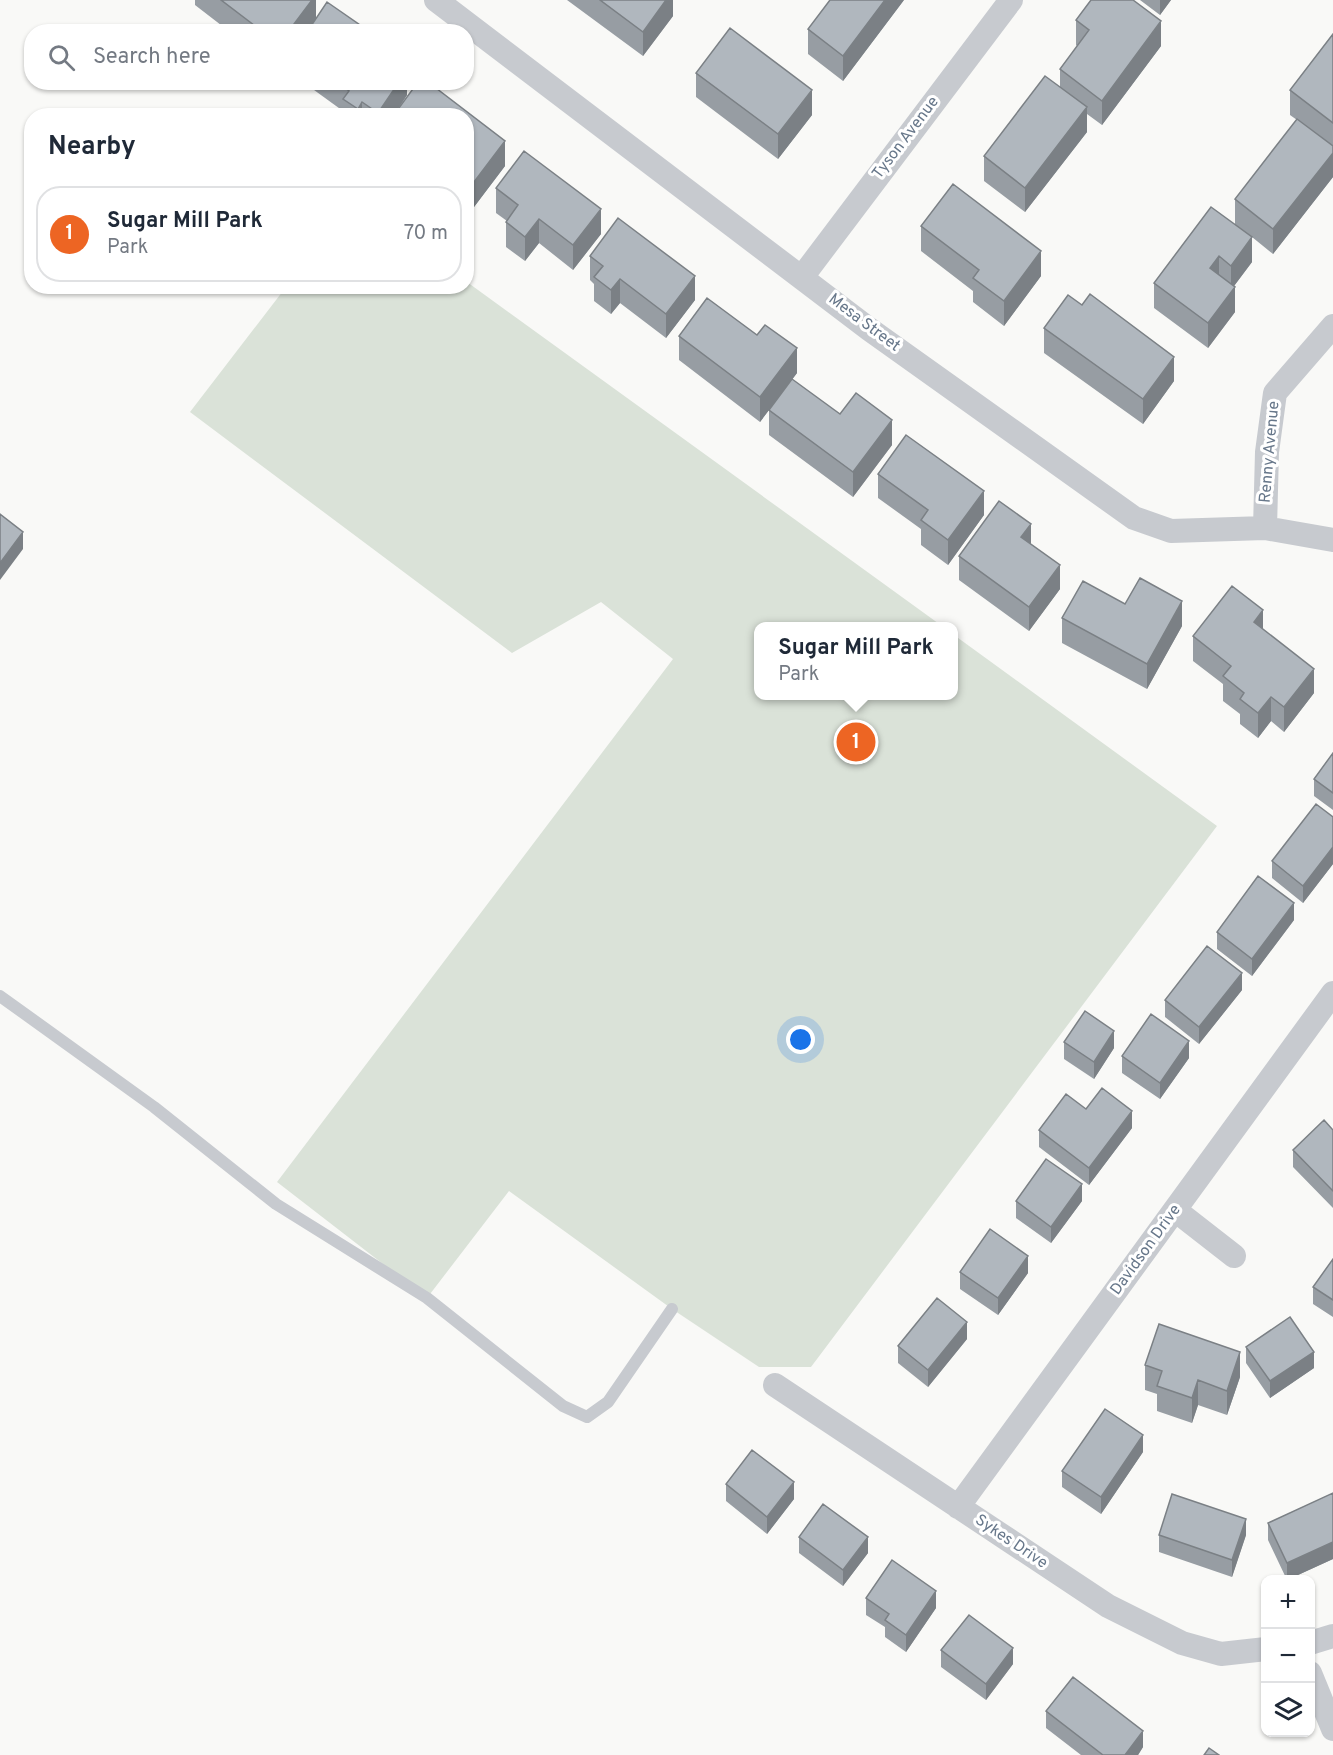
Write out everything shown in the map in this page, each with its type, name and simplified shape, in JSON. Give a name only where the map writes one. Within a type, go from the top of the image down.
[{"type":"street","name":"Tyson Avenue","points":[[802,277],[1011,0]]},
{"type":"street","name":"Mesa Street","points":[[445,2],[474,24]]},
{"type":"street","name":"Mesa Street","points":[[474,24],[869,329],[1134,518],[1171,531],[1265,528],[1333,540]]},
{"type":"street","name":"Renny Avenue","points":[[1265,528],[1267,452],[1275,393],[1333,326]]},
{"type":"street","name":"Davidson Drive","points":[[958,1507],[1333,993]]},
{"type":"street","points":[[1174,1210],[1234,1257]]},
{"type":"street","name":"Sykes Drive","points":[[775,1385],[1108,1606],[1182,1643],[1221,1654],[1261,1650]]},
{"type":"street","points":[[1315,1642],[1333,1636]]},
{"type":"street","points":[[1315,1683],[1333,1729]]},
{"type":"lane","points":[[0,996],[154,1107],[276,1204],[427,1298],[563,1407],[587,1417],[608,1402],[672,1309]]},
{"type":"shaded area","points":[[474,287],[936,622],[754,622],[754,700],[958,700],[958,638],[1217,826],[811,1367],[759,1367],[672,1309],[509,1191],[427,1298],[277,1182],[673,659],[601,602],[512,653],[190,412],[281,294],[474,294]]},
{"type":"building","points":[[221,0],[312,0],[294,24],[252,24]]},
{"type":"building","points":[[600,0],[666,0],[643,32]]},
{"type":"building","points":[[830,0],[885,0],[843,56],[808,29]]},
{"type":"building","points":[[1091,0],[1133,0],[1161,21],[1102,101],[1060,69],[1089,30],[1076,20]]},
{"type":"building","points":[[327,2],[359,24],[312,24]]},
{"type":"building","points":[[730,28],[812,90],[778,134],[696,73]]},
{"type":"building","points":[[1333,34],[1333,123],[1290,90]]},
{"type":"building","points":[[1045,76],[1087,107],[1025,188],[984,156]]},
{"type":"building","points":[[394,90],[381,108],[371,108],[362,102],[356,108],[343,99],[349,91]]},
{"type":"building","points":[[412,90],[438,90],[462,108],[399,108]]},
{"type":"building","points":[[474,117],[505,141],[474,182]]},
{"type":"building","points":[[1297,119],[1333,146],[1333,153],[1273,229],[1235,199]]},
{"type":"building","points":[[524,151],[601,209],[573,245],[539,219],[525,237],[506,222],[518,205],[496,188]]},
{"type":"building","points":[[953,184],[1041,251],[1004,301],[973,278],[979,270],[921,226]]},
{"type":"building","points":[[1211,207],[1252,237],[1231,266],[1219,256],[1210,268],[1235,287],[1208,323],[1154,283]]},
{"type":"building","points":[[618,218],[695,276],[666,314],[620,279],[611,290],[594,277],[603,266],[590,256]]},
{"type":"building","points":[[1090,294],[1174,357],[1143,399],[1044,328],[1068,295],[1082,305]]},
{"type":"building","points":[[707,298],[757,335],[765,325],[797,348],[760,397],[679,336]]},
{"type":"building","points":[[792,379],[840,414],[856,393],[892,420],[853,472],[769,410]]},
{"type":"building","points":[[906,435],[984,491],[948,540],[921,520],[928,510],[878,474]]},
{"type":"building","points":[[999,501],[1031,524],[1021,537],[1060,565],[1029,607],[959,556]]},
{"type":"building","points":[[0,514],[23,532],[0,563]]},
{"type":"building","points":[[1140,578],[1182,601],[1147,664],[1062,618],[1083,581],[1125,604]]},
{"type":"building","points":[[1232,586],[1263,610],[1254,622],[1314,669],[1284,707],[1271,697],[1258,713],[1240,699],[1244,693],[1223,676],[1231,666],[1193,636]]},
{"type":"building","points":[[1333,753],[1333,793],[1314,779]]},
{"type":"building","points":[[1316,804],[1333,817],[1333,847],[1303,886],[1272,861]]},
{"type":"building","points":[[1258,876],[1294,903],[1252,959],[1217,932]]},
{"type":"building","points":[[1207,946],[1242,973],[1199,1027],[1165,1000]]},
{"type":"building","points":[[1085,1011],[1114,1031],[1094,1062],[1064,1042]]},
{"type":"building","points":[[1151,1014],[1189,1041],[1160,1083],[1122,1056]]},
{"type":"building","points":[[1102,1088],[1132,1111],[1089,1168],[1039,1130],[1066,1094],[1086,1109]]},
{"type":"building","points":[[1324,1120],[1333,1130],[1333,1191],[1293,1150]]},
{"type":"building","points":[[1046,1159],[1082,1184],[1051,1227],[1016,1201]]},
{"type":"building","points":[[990,1229],[1028,1256],[998,1298],[960,1272]]},
{"type":"building","points":[[1333,1259],[1333,1300],[1313,1287]]},
{"type":"building","points":[[937,1298],[967,1322],[928,1370],[898,1346]]},
{"type":"building","points":[[1290,1317],[1314,1352],[1270,1381],[1246,1347]]},
{"type":"building","points":[[1159,1324],[1240,1352],[1227,1391],[1198,1380],[1192,1398],[1157,1386],[1162,1371],[1145,1365]]},
{"type":"building","points":[[1105,1409],[1143,1435],[1101,1497],[1062,1471]]},
{"type":"building","points":[[752,1450],[794,1482],[767,1517],[726,1484]]},
{"type":"building","points":[[1333,1493],[1333,1542],[1287,1563],[1268,1523]]},
{"type":"building","points":[[1172,1494],[1246,1519],[1232,1560],[1159,1535]]},
{"type":"building","points":[[823,1504],[868,1537],[843,1570],[799,1537]]},
{"type":"building","points":[[892,1560],[936,1591],[906,1635],[885,1620],[889,1614],[866,1598]]},
{"type":"building","points":[[969,1615],[1013,1648],[986,1684],[941,1650]]},
{"type":"building","points":[[1073,1677],[1143,1731],[1125,1755],[1103,1755],[1046,1711]]},
{"type":"building","points":[[1209,1748],[1219,1755],[1204,1755]]},
{"type":"place","name":"Sugar Mill Park","points":[[856,742]]}]
